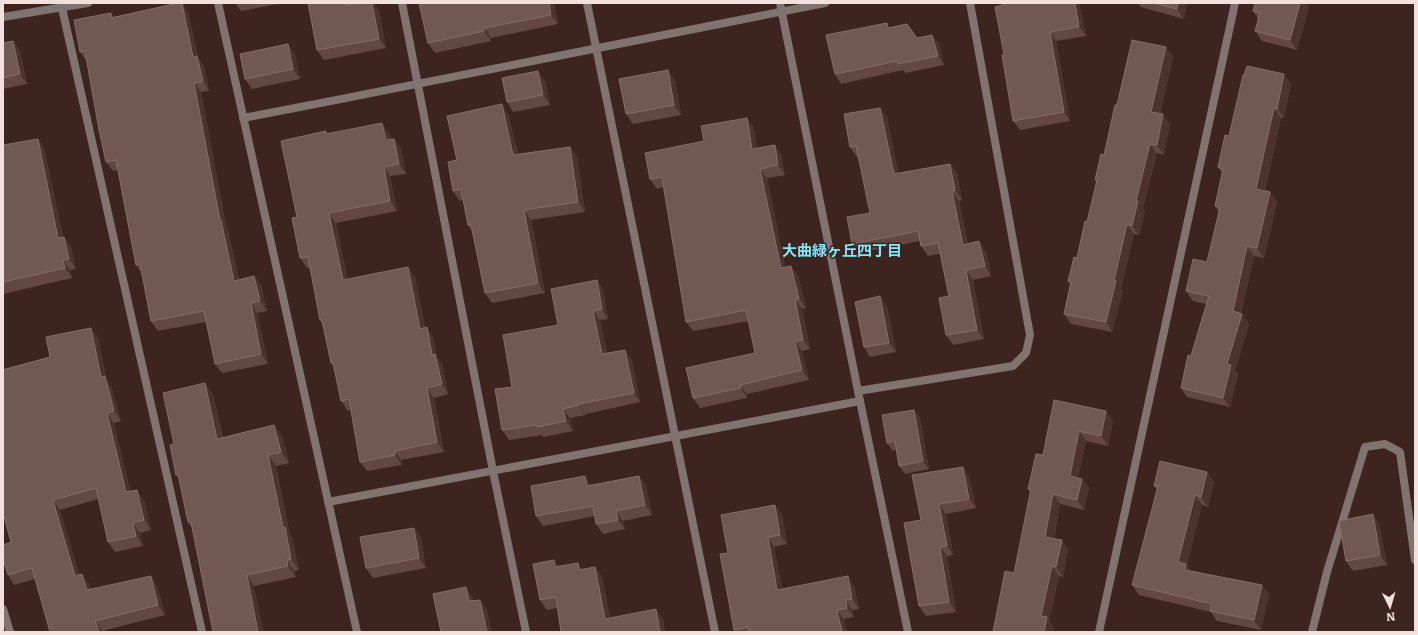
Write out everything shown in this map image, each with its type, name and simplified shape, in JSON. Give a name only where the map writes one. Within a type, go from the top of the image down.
[{"type":"street","points":[[3,17],[88,3]]},
{"type":"street","points":[[218,3],[357,632]]},
{"type":"street","points":[[402,3],[493,471],[526,632]]},
{"type":"street","points":[[587,3],[595,48],[716,632]]},
{"type":"street","points":[[243,118],[595,48],[781,7],[825,3]]},
{"type":"street","points":[[858,391],[1013,366],[1026,353],[1030,335],[970,3]]},
{"type":"street","points":[[1099,632],[1235,3]]},
{"type":"street","points":[[781,7],[908,632]]},
{"type":"street","points":[[62,8],[202,632]]},
{"type":"street","points":[[328,502],[860,400]]},
{"type":"street","points":[[1312,632],[1327,572],[1365,447],[1385,444],[1400,452],[1415,560]]},
{"type":"street","points":[[3,609],[10,632]]},
{"type":"building","points":[[182,3],[193,57],[197,56],[203,81],[194,83],[220,220],[234,281],[254,276],[260,301],[251,303],[261,354],[215,364],[204,311],[151,321],[140,264],[136,265],[116,160],[106,162],[85,51],[80,52],[74,20],[111,13],[111,18]]},
{"type":"building","points":[[308,3],[346,3],[346,5],[372,3],[379,39],[317,50]]},
{"type":"building","points":[[419,3],[549,3],[551,15],[484,28],[484,31],[428,43]]},
{"type":"building","points":[[1006,3],[1075,3],[1079,27],[1050,32],[1064,112],[1013,121],[1002,55],[1004,54],[995,7]]},
{"type":"building","points":[[1153,3],[1178,3],[1177,9]]},
{"type":"building","points":[[1255,3],[1300,3],[1290,40],[1255,31],[1260,13],[1253,11]]},
{"type":"building","points":[[887,23],[888,28],[907,24],[917,38],[932,35],[938,56],[898,64],[898,61],[835,74],[826,35]]},
{"type":"building","points":[[1132,40],[1166,47],[1151,112],[1163,114],[1157,145],[1150,144],[1136,201],[1138,201],[1132,226],[1127,224],[1106,322],[1064,314],[1071,282],[1068,281],[1074,257],[1077,258],[1085,221],[1087,222],[1097,180],[1095,180],[1101,154],[1104,155]]},
{"type":"building","points":[[13,41],[20,74],[3,78],[3,43]]},
{"type":"building","points":[[288,44],[293,69],[245,79],[240,54]]},
{"type":"building","points":[[1247,66],[1284,74],[1277,109],[1274,108],[1256,189],[1270,192],[1257,248],[1247,246],[1233,311],[1242,314],[1227,364],[1231,365],[1223,398],[1181,388],[1188,355],[1191,356],[1209,296],[1186,291],[1193,259],[1207,262],[1220,207],[1215,206],[1223,169],[1218,167],[1225,135],[1229,136],[1243,75]]},
{"type":"building","points":[[668,70],[674,105],[626,114],[619,79]]},
{"type":"building","points":[[538,71],[543,95],[507,102],[502,78]]},
{"type":"building","points":[[502,104],[513,155],[570,147],[578,202],[524,210],[538,283],[485,293],[471,225],[468,225],[461,189],[453,191],[448,162],[457,160],[447,116]]},
{"type":"building","points":[[880,108],[894,174],[950,164],[955,190],[952,191],[963,245],[979,241],[985,266],[966,270],[977,330],[946,335],[939,298],[949,296],[938,243],[921,246],[918,231],[852,244],[847,217],[870,213],[856,146],[850,147],[844,114]]},
{"type":"building","points":[[747,118],[752,149],[775,145],[778,165],[760,169],[781,268],[791,266],[799,299],[795,299],[803,340],[795,341],[802,370],[740,385],[741,388],[693,398],[686,368],[755,353],[746,310],[686,322],[662,177],[650,179],[645,153],[704,141],[701,126]]},
{"type":"building","points":[[382,123],[386,140],[394,139],[399,164],[384,167],[390,201],[329,213],[343,280],[408,267],[420,329],[427,327],[432,355],[435,354],[442,384],[427,388],[437,442],[395,451],[395,455],[360,462],[349,399],[341,401],[322,320],[320,320],[308,257],[300,258],[292,218],[297,217],[281,141],[326,131],[326,134]]},
{"type":"building","points":[[38,139],[58,238],[64,237],[69,259],[63,260],[65,268],[3,282],[3,145]]},
{"type":"building","points":[[597,280],[602,309],[593,311],[602,354],[625,350],[634,393],[579,404],[563,409],[566,421],[537,427],[536,425],[502,430],[495,389],[512,387],[503,335],[558,325],[551,289]]},
{"type":"building","points":[[880,296],[889,343],[864,347],[855,302]]},
{"type":"building","points":[[91,328],[101,377],[105,376],[114,411],[107,413],[126,492],[137,490],[144,520],[133,523],[136,536],[108,542],[96,488],[53,500],[75,576],[82,574],[87,590],[151,576],[158,605],[95,621],[99,632],[50,632],[32,568],[8,575],[3,559],[3,545],[11,542],[3,513],[3,370],[50,357],[46,337]]},
{"type":"building","points":[[205,383],[217,439],[274,425],[281,452],[268,455],[291,559],[287,560],[288,566],[247,575],[258,632],[213,632],[191,522],[188,522],[178,474],[176,475],[170,445],[174,444],[163,393]]},
{"type":"building","points":[[1054,400],[1106,411],[1101,436],[1079,431],[1070,476],[1082,479],[1077,500],[1053,494],[1045,537],[1062,540],[1056,567],[1052,566],[1041,616],[1047,617],[1044,632],[993,632],[1005,571],[1014,573],[1031,489],[1028,489],[1036,454],[1043,455]]},
{"type":"building","points":[[914,410],[923,461],[899,466],[895,441],[887,443],[882,415]]},
{"type":"building","points":[[1160,461],[1207,472],[1201,497],[1195,495],[1178,562],[1186,564],[1185,570],[1262,585],[1254,620],[1210,611],[1212,604],[1132,585],[1158,486],[1154,486]]},
{"type":"building","points":[[963,467],[969,499],[939,504],[947,546],[940,547],[949,602],[919,606],[904,523],[921,520],[912,475]]},
{"type":"building","points":[[585,476],[587,486],[639,476],[645,505],[616,511],[618,520],[596,524],[593,506],[536,516],[531,486]]},
{"type":"building","points":[[775,505],[780,535],[768,537],[777,590],[848,576],[852,599],[846,600],[847,608],[837,610],[842,632],[749,632],[748,627],[734,630],[720,554],[728,553],[721,515]]},
{"type":"building","points":[[1373,514],[1380,555],[1346,561],[1339,521]]},
{"type":"building","points":[[414,528],[419,558],[366,568],[360,537]]},
{"type":"building","points":[[554,560],[555,567],[578,563],[579,570],[595,567],[605,619],[656,609],[660,632],[561,632],[556,597],[540,600],[533,564]]},
{"type":"building","points":[[466,587],[469,601],[480,600],[487,632],[441,632],[433,594]]},
{"type":"district","name":"大曲緑ヶ丘四丁目","points":[[842,251]]}]
